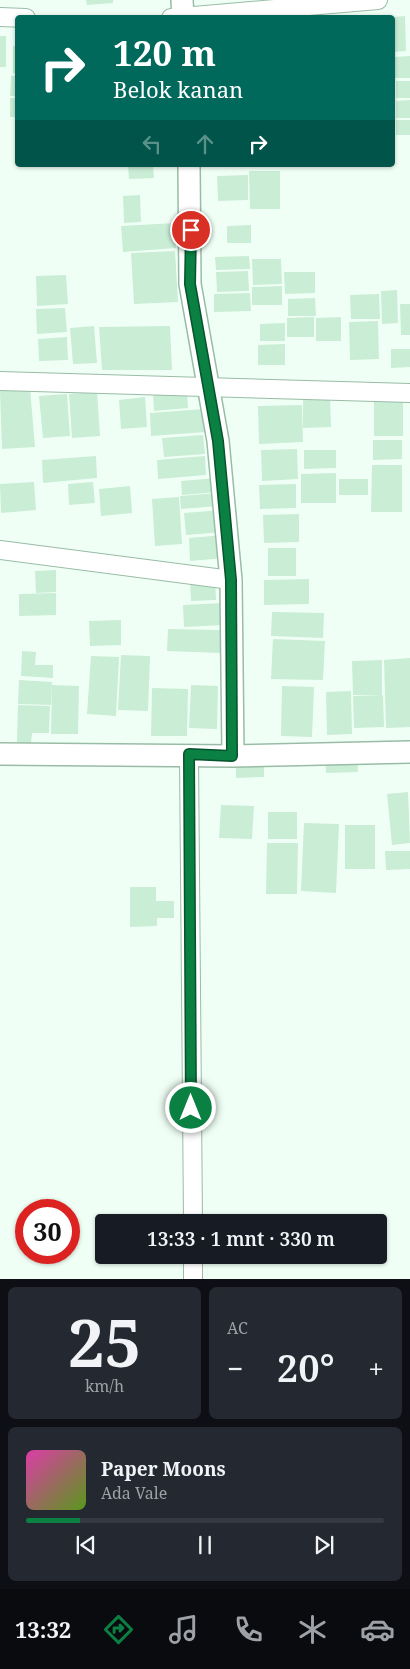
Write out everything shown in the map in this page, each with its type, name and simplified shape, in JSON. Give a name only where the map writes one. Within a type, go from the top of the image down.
[{"type":"street","points":[[182,0],[183,15]]},
{"type":"street","points":[[206,15],[378,0]]},
{"type":"street","points":[[0,17],[15,18]]},
{"type":"street","points":[[189,167],[190,284],[218,441],[231,580],[232,756]]},
{"type":"street","points":[[0,381],[410,393]]},
{"type":"street","points":[[0,550],[231,580]]},
{"type":"street","points":[[0,754],[189,754],[232,756],[410,752]]},
{"type":"street","points":[[189,754],[192,1214]]},
{"type":"street","points":[[193,1264],[193,1279]]},
{"type":"building","points":[[86,0],[113,0],[113,3],[87,5]]},
{"type":"building","points":[[405,16],[406,51],[395,52],[395,17]]},
{"type":"building","points":[[0,36],[6,36],[6,67],[0,67]]},
{"type":"building","points":[[13,46],[15,46],[15,73],[13,73]]},
{"type":"building","points":[[410,56],[410,78],[395,78],[395,57]]},
{"type":"building","points":[[11,76],[15,76],[15,96],[10,96]]},
{"type":"building","points":[[396,81],[410,81],[410,98],[396,98]]},
{"type":"building","points":[[10,98],[15,98],[15,117],[10,117]]},
{"type":"building","points":[[410,100],[410,118],[396,118],[396,101]]},
{"type":"building","points":[[396,120],[410,120],[410,135],[396,135]]},
{"type":"building","points":[[128,167],[153,167],[154,178],[129,179]]},
{"type":"building","points":[[249,171],[280,171],[280,209],[250,209]]},
{"type":"building","points":[[248,175],[248,200],[218,201],[217,176]]},
{"type":"building","points":[[140,195],[141,222],[124,223],[123,196]]},
{"type":"building","points":[[175,223],[176,248],[123,252],[121,226]]},
{"type":"building","points":[[251,225],[251,243],[227,243],[227,226]]},
{"type":"building","points":[[175,251],[178,302],[134,304],[131,253]]},
{"type":"building","points":[[249,256],[250,269],[216,270],[215,257]]},
{"type":"building","points":[[252,259],[281,259],[282,284],[253,285]]},
{"type":"building","points":[[248,271],[249,291],[217,292],[216,272]]},
{"type":"building","points":[[284,272],[315,272],[315,293],[285,294]]},
{"type":"building","points":[[66,275],[68,304],[37,306],[36,276]]},
{"type":"building","points":[[282,286],[282,305],[252,305],[252,287]]},
{"type":"building","points":[[397,290],[398,323],[382,324],[381,291]]},
{"type":"building","points":[[250,293],[251,311],[214,312],[214,294]]},
{"type":"building","points":[[379,294],[380,319],[351,319],[350,295]]},
{"type":"building","points":[[315,298],[316,316],[288,316],[288,299]]},
{"type":"building","points":[[400,304],[410,304],[410,335],[401,335]]},
{"type":"building","points":[[65,308],[67,332],[37,334],[36,309]]},
{"type":"building","points":[[314,317],[314,337],[287,337],[287,318]]},
{"type":"building","points":[[341,317],[341,341],[316,341],[316,318]]},
{"type":"building","points":[[378,321],[379,359],[350,360],[349,322]]},
{"type":"building","points":[[285,323],[285,341],[260,341],[260,324]]},
{"type":"building","points":[[94,326],[97,363],[73,364],[70,328]]},
{"type":"building","points":[[170,326],[172,370],[102,370],[99,327]]},
{"type":"building","points":[[67,337],[68,360],[39,361],[38,339]]},
{"type":"building","points":[[285,344],[285,365],[258,365],[258,345]]},
{"type":"building","points":[[391,349],[410,349],[410,367],[391,368]]},
{"type":"building","points":[[30,388],[35,447],[2,449],[0,391]]},
{"type":"building","points":[[187,390],[188,408],[154,411],[153,393]]},
{"type":"building","points":[[97,392],[100,436],[72,438],[69,394]]},
{"type":"building","points":[[67,394],[70,436],[43,438],[39,396]]},
{"type":"building","points":[[330,396],[331,427],[303,428],[303,397]]},
{"type":"building","points":[[145,397],[147,427],[121,429],[119,400]]},
{"type":"building","points":[[374,401],[403,402],[403,436],[374,436]]},
{"type":"building","points":[[302,405],[303,442],[259,444],[258,406]]},
{"type":"building","points":[[204,409],[206,432],[151,436],[150,413]]},
{"type":"building","points":[[203,435],[205,454],[164,457],[162,438]]},
{"type":"building","points":[[373,440],[402,440],[402,459],[373,460]]},
{"type":"building","points":[[297,449],[298,479],[262,481],[261,450]]},
{"type":"building","points":[[304,450],[336,450],[336,468],[304,469]]},
{"type":"building","points":[[96,456],[97,478],[43,483],[42,460]]},
{"type":"building","points":[[205,456],[206,475],[158,479],[157,460]]},
{"type":"building","points":[[372,465],[402,465],[402,512],[371,512]]},
{"type":"building","points":[[336,473],[336,503],[301,503],[301,474]]},
{"type":"building","points":[[217,478],[218,492],[182,495],[181,481]]},
{"type":"building","points":[[339,479],[368,479],[368,495],[339,495]]},
{"type":"building","points":[[34,482],[36,510],[1,513],[0,484]]},
{"type":"building","points":[[93,482],[95,503],[69,505],[68,484]]},
{"type":"building","points":[[296,484],[296,508],[260,509],[259,485]]},
{"type":"building","points":[[130,486],[132,513],[101,516],[99,489]]},
{"type":"building","points":[[218,493],[219,506],[181,509],[180,496]]},
{"type":"building","points":[[179,497],[182,544],[155,546],[152,499]]},
{"type":"building","points":[[222,510],[224,532],[186,535],[184,513]]},
{"type":"building","points":[[299,514],[299,542],[264,543],[263,515]]},
{"type":"building","points":[[224,535],[225,558],[190,561],[189,538]]},
{"type":"building","points":[[268,548],[296,548],[296,576],[268,576]]},
{"type":"building","points":[[56,570],[56,592],[36,593],[35,571]]},
{"type":"building","points":[[215,579],[216,600],[191,601],[190,581]]},
{"type":"building","points":[[309,579],[309,604],[264,605],[264,580]]},
{"type":"building","points":[[56,593],[56,615],[19,616],[19,594]]},
{"type":"building","points":[[223,603],[224,625],[184,627],[183,605]]},
{"type":"building","points":[[272,612],[324,613],[323,638],[271,636]]},
{"type":"building","points":[[121,620],[121,645],[90,646],[89,621]]},
{"type":"building","points":[[168,629],[221,630],[220,653],[167,651]]},
{"type":"building","points":[[273,639],[325,641],[323,680],[271,679]]},
{"type":"building","points":[[22,651],[36,652],[35,665],[53,665],[53,678],[21,676]]},
{"type":"building","points":[[121,655],[150,656],[148,711],[118,710]]},
{"type":"building","points":[[91,656],[119,657],[116,716],[87,714]]},
{"type":"building","points":[[410,658],[410,727],[386,728],[384,660]]},
{"type":"building","points":[[382,660],[382,695],[353,695],[352,661]]},
{"type":"building","points":[[19,680],[52,682],[51,705],[18,704]]},
{"type":"building","points":[[52,685],[79,686],[78,734],[51,734]]},
{"type":"building","points":[[191,685],[218,686],[217,729],[189,728]]},
{"type":"building","points":[[282,686],[314,687],[312,737],[281,736]]},
{"type":"building","points":[[152,688],[188,689],[187,736],[151,736]]},
{"type":"building","points":[[351,691],[352,734],[327,735],[326,692]]},
{"type":"building","points":[[383,695],[384,727],[354,728],[353,696]]},
{"type":"building","points":[[18,705],[50,706],[49,733],[32,733],[31,743],[17,742]]},
{"type":"building","points":[[357,756],[358,772],[326,773],[325,757]]},
{"type":"building","points":[[264,759],[264,777],[236,778],[236,761]]},
{"type":"building","points":[[408,792],[410,843],[392,845],[387,794]]},
{"type":"building","points":[[221,805],[254,806],[252,839],[219,838]]},
{"type":"building","points":[[268,812],[297,812],[297,839],[268,839]]},
{"type":"building","points":[[304,823],[339,824],[336,893],[301,891]]},
{"type":"building","points":[[345,825],[375,825],[375,869],[345,869]]},
{"type":"building","points":[[267,843],[298,843],[297,894],[266,894]]},
{"type":"building","points":[[385,851],[410,851],[410,869],[386,870]]},
{"type":"building","points":[[130,887],[156,887],[156,901],[174,901],[174,918],[157,918],[157,926],[130,927]]},
{"type":"route","points":[[191,230],[190,284],[218,441],[231,580],[232,756],[189,754],[191,1108]]}]
